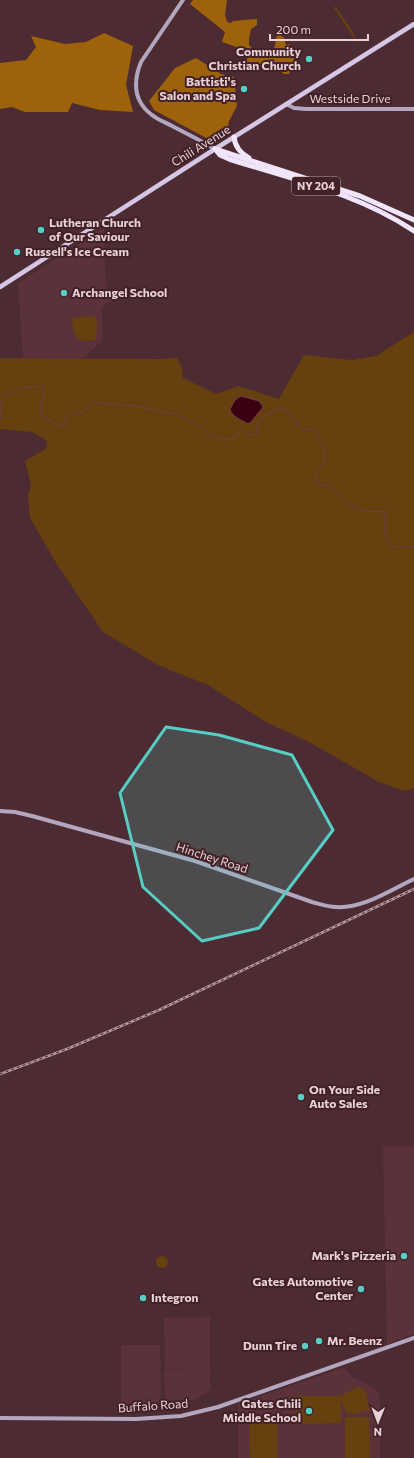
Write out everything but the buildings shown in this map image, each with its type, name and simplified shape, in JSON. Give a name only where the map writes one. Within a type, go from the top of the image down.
[{"type":"highway","points":[[234,137],[239,151],[263,164]]},
{"type":"highway","name":"NY 204","points":[[215,149],[360,196],[414,220]]},
{"type":"highway","name":"NY 204","points":[[215,149],[220,155],[229,159],[352,198],[383,212],[414,231]]},
{"type":"main road","name":"Chili Avenue","points":[[0,287],[414,24]]},
{"type":"street","points":[[183,0],[141,62],[135,81],[136,91],[142,106],[152,115],[215,149]]},
{"type":"street","name":"Westside Drive","points":[[286,104],[294,108],[306,109],[414,109]]},
{"type":"street","name":"Hinchey Road","points":[[0,811],[15,812],[32,816],[195,861],[326,906],[342,907],[358,905],[414,879]]},
{"type":"street","name":"Buffalo Road","points":[[0,1418],[136,1419],[186,1415],[218,1407],[414,1338]]},
{"type":"highlighted area","points":[[166,727],[219,735],[292,755],[333,830],[259,928],[202,941],[143,887],[120,793]]},
{"type":"shaded area","points":[[193,0],[227,0],[225,15],[227,22],[231,23],[233,21],[257,19],[257,25],[251,29],[249,45],[254,50],[261,51],[264,57],[266,57],[267,52],[274,49],[277,35],[281,35],[284,38],[286,45],[289,44],[291,47],[286,54],[296,60],[300,66],[300,69],[291,70],[289,74],[284,74],[275,67],[265,63],[255,69],[248,68],[245,66],[247,59],[250,56],[239,48],[222,42],[225,32],[190,4]]},
{"type":"shaded area","points":[[335,6],[351,29],[361,48],[334,8]]},
{"type":"shaded area","points":[[104,33],[133,46],[126,85],[133,112],[100,110],[72,103],[68,112],[25,112],[12,107],[0,109],[0,63],[26,60],[36,47],[31,36],[65,44],[86,42]]},
{"type":"shaded area","points":[[196,58],[221,74],[234,77],[237,106],[229,121],[227,135],[210,140],[154,110],[149,101],[175,68]]},
{"type":"shaded area","name":"Archangel School","points":[[104,228],[105,273],[107,287],[113,300],[102,307],[102,341],[83,358],[23,358],[18,283]]},
{"type":"shaded area","points":[[93,316],[97,320],[96,340],[84,341],[76,337],[73,330],[72,318]]},
{"type":"shaded area","points":[[414,332],[414,788],[405,791],[379,782],[309,742],[264,721],[208,685],[158,665],[103,632],[58,566],[30,518],[28,496],[31,485],[25,461],[47,448],[46,440],[32,432],[0,429],[0,358],[177,358],[182,367],[183,378],[216,394],[239,386],[279,399],[304,355],[352,360],[376,356]]},
{"type":"shaded area","points":[[241,396],[259,401],[263,407],[248,424],[235,416],[230,409],[235,400]]},
{"type":"shaded area","points":[[414,1146],[414,1334],[387,1344],[383,1147]]},
{"type":"shaded area","points":[[160,1256],[164,1256],[168,1262],[164,1268],[160,1268],[156,1264],[156,1260]]},
{"type":"shaded area","points":[[210,1317],[210,1369],[165,1369],[164,1318]]},
{"type":"shaded area","points":[[121,1345],[160,1345],[161,1390],[159,1405],[121,1405]]},
{"type":"shaded area","name":"Gates Chili Middle School","points":[[342,1368],[347,1370],[352,1377],[373,1387],[379,1394],[381,1418],[380,1458],[238,1458],[238,1404]]},
{"type":"shaded area","points":[[210,1369],[210,1388],[208,1392],[194,1400],[165,1400],[164,1370]]},
{"type":"shaded area","points":[[358,1387],[365,1390],[370,1410],[354,1414],[346,1413],[341,1399],[341,1423],[296,1424],[295,1396],[340,1396]]},
{"type":"shaded area","points":[[249,1415],[277,1415],[277,1458],[250,1458]]},
{"type":"shaded area","points":[[345,1417],[369,1417],[370,1458],[345,1458]]},
{"type":"waterway","points":[[0,420],[2,401],[6,394],[28,387],[42,387],[44,390],[41,406],[42,416],[59,426],[64,425],[67,416],[82,412],[95,403],[103,402],[176,414],[203,428],[209,434],[228,440],[234,438],[242,431],[252,435],[257,434],[259,421],[262,417],[278,409],[284,409],[291,414],[299,427],[315,431],[326,453],[326,458],[316,473],[315,481],[318,484],[330,486],[347,504],[366,511],[385,512],[385,534],[391,546],[414,546]]},
{"type":"railway","points":[[0,1074],[67,1049],[159,1010],[414,889]]},
{"type":"place","name":"Community Christian Church","points":[[309,59]]},
{"type":"place","name":"Battisti's Salon and Spa","points":[[244,89]]},
{"type":"place","name":"Lutheran Church of Our Saviour","points":[[41,230]]},
{"type":"place","name":"Russell's Ice Cream","points":[[17,252]]},
{"type":"place","name":"Archangel School","points":[[64,293]]},
{"type":"place","name":"On Your Side Auto Sales","points":[[301,1097]]},
{"type":"place","name":"Mark's Pizzeria","points":[[404,1256]]},
{"type":"place","name":"Gates Automotive Center","points":[[361,1289]]},
{"type":"place","name":"Integron","points":[[143,1298]]},
{"type":"place","name":"Mr. Beenz","points":[[319,1341]]},
{"type":"place","name":"Dunn Tire","points":[[305,1346]]},
{"type":"place","name":"Gates Chili Middle School","points":[[309,1411]]}]
